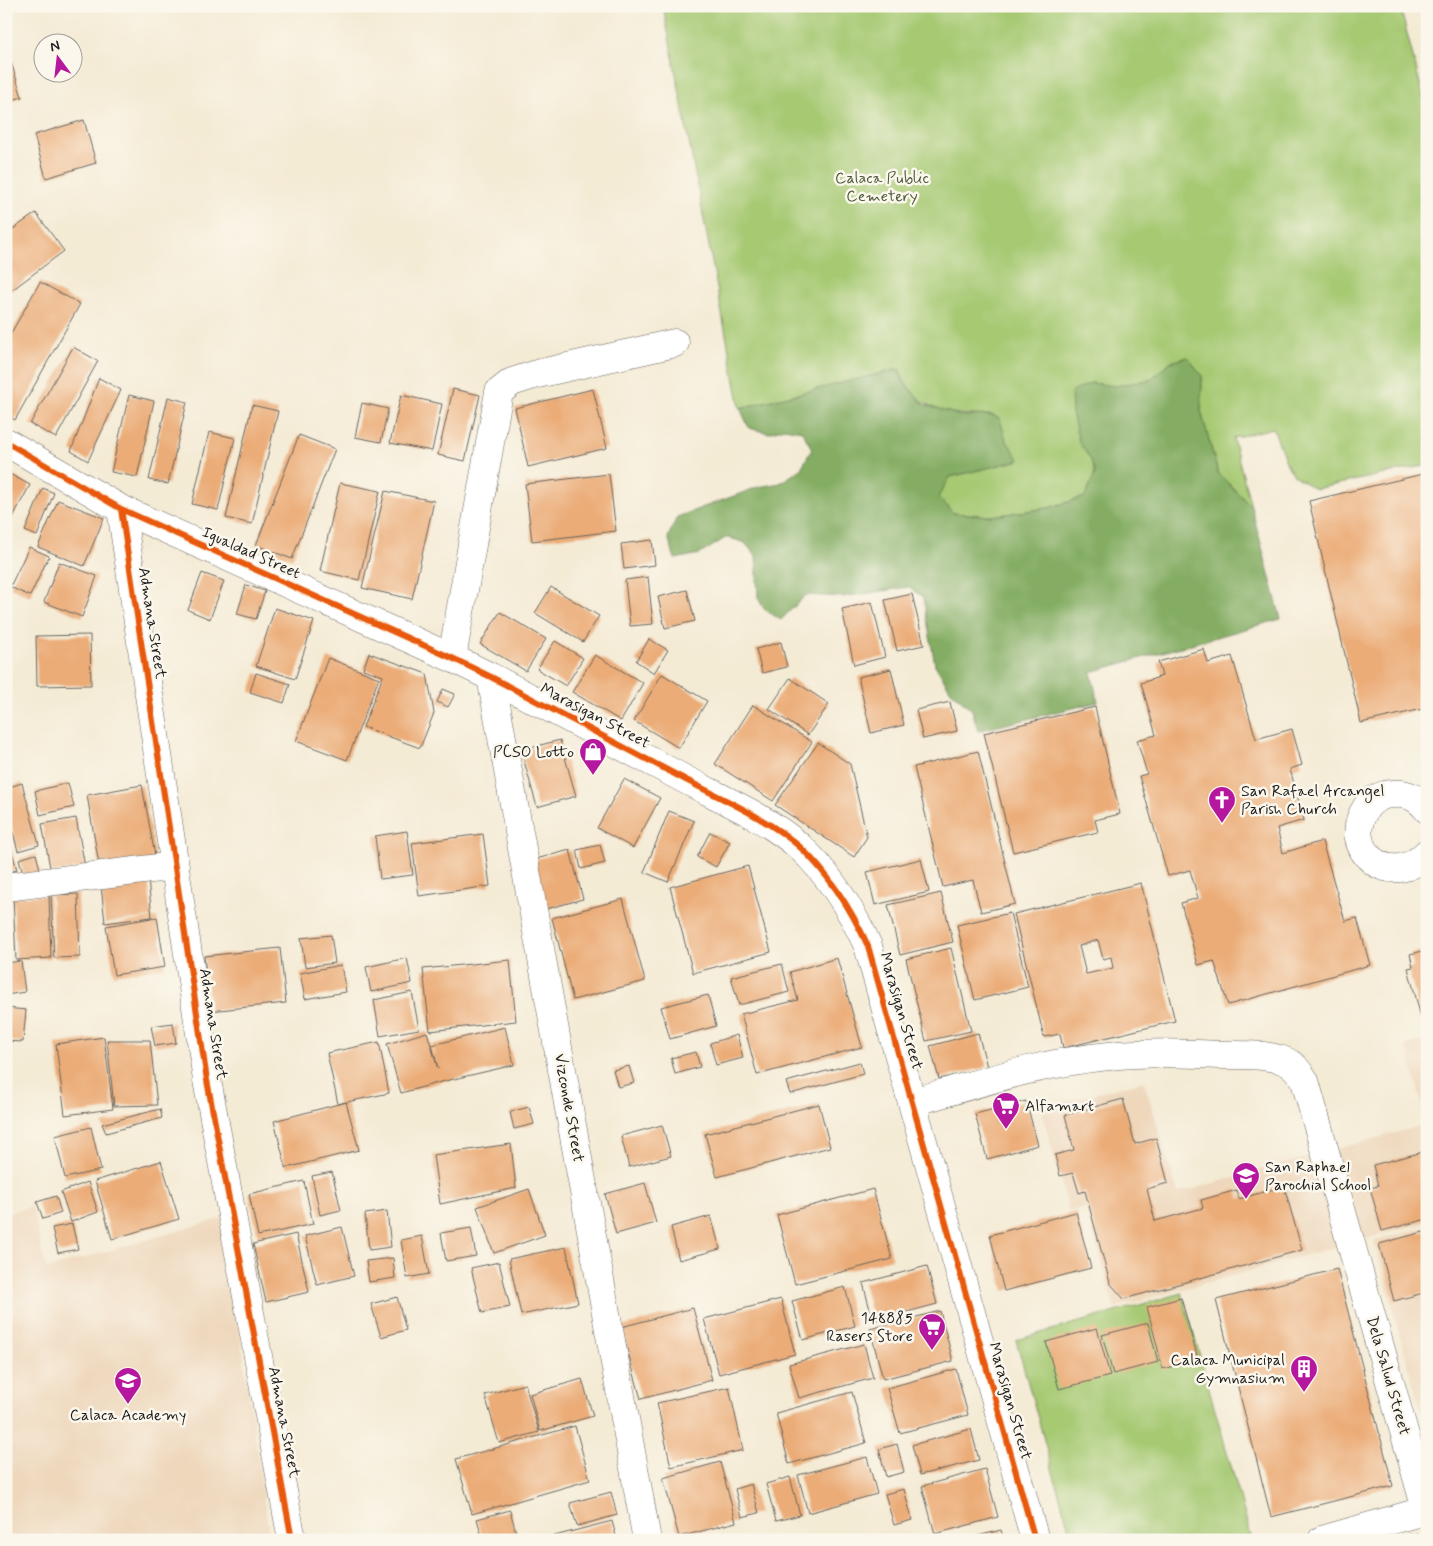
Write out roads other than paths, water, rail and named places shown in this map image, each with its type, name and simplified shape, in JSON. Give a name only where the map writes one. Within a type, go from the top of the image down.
[{"type":"street","points":[[452,658],[499,392],[512,382],[537,374],[675,342]]},
{"type":"street","name":"Igualdad Street","points":[[6,442],[121,509],[491,677]]},
{"type":"street","name":"Admana Street","points":[[121,509],[207,1080],[292,1540]]},
{"type":"street","name":"Marasigan Street","points":[[491,677],[752,814],[780,832],[804,852],[830,880],[846,902],[868,946],[1035,1540]]},
{"type":"street","name":"Vizconde Street","points":[[491,677],[648,1540]]},
{"type":"street","points":[[1427,809],[1424,804],[1414,798],[1402,794],[1390,794],[1378,798],[1368,805],[1358,827],[1359,839],[1363,850],[1371,860],[1382,867],[1395,869],[1408,867],[1420,861],[1427,853]]},
{"type":"street","points":[[6,887],[175,866]]},
{"type":"street","name":"Dela Salud Street","points":[[912,1102],[1049,1066],[1108,1056],[1170,1054],[1267,1057],[1281,1059],[1298,1070],[1305,1081],[1427,1511]]},
{"type":"street","points":[[1322,1540],[1427,1511]]},
{"type":"place","name":"PCSO Lotto","points":[[593,776]]},
{"type":"place","name":"San Rafael Arcangel Parish Church","points":[[1222,824]]},
{"type":"place","name":"Alfamart","points":[[1006,1130]]},
{"type":"place","name":"San Raphael Parochial School","points":[[1246,1200]]},
{"type":"place","name":"148885 Rasers Store","points":[[932,1351]]},
{"type":"place","name":"Calaca Municipal Gymnasium","points":[[1304,1393]]},
{"type":"place","name":"Calaca Academy","points":[[128,1405]]},
{"type":"park label","name":"Calaca Public Cemetery","points":[[882,187]]}]
